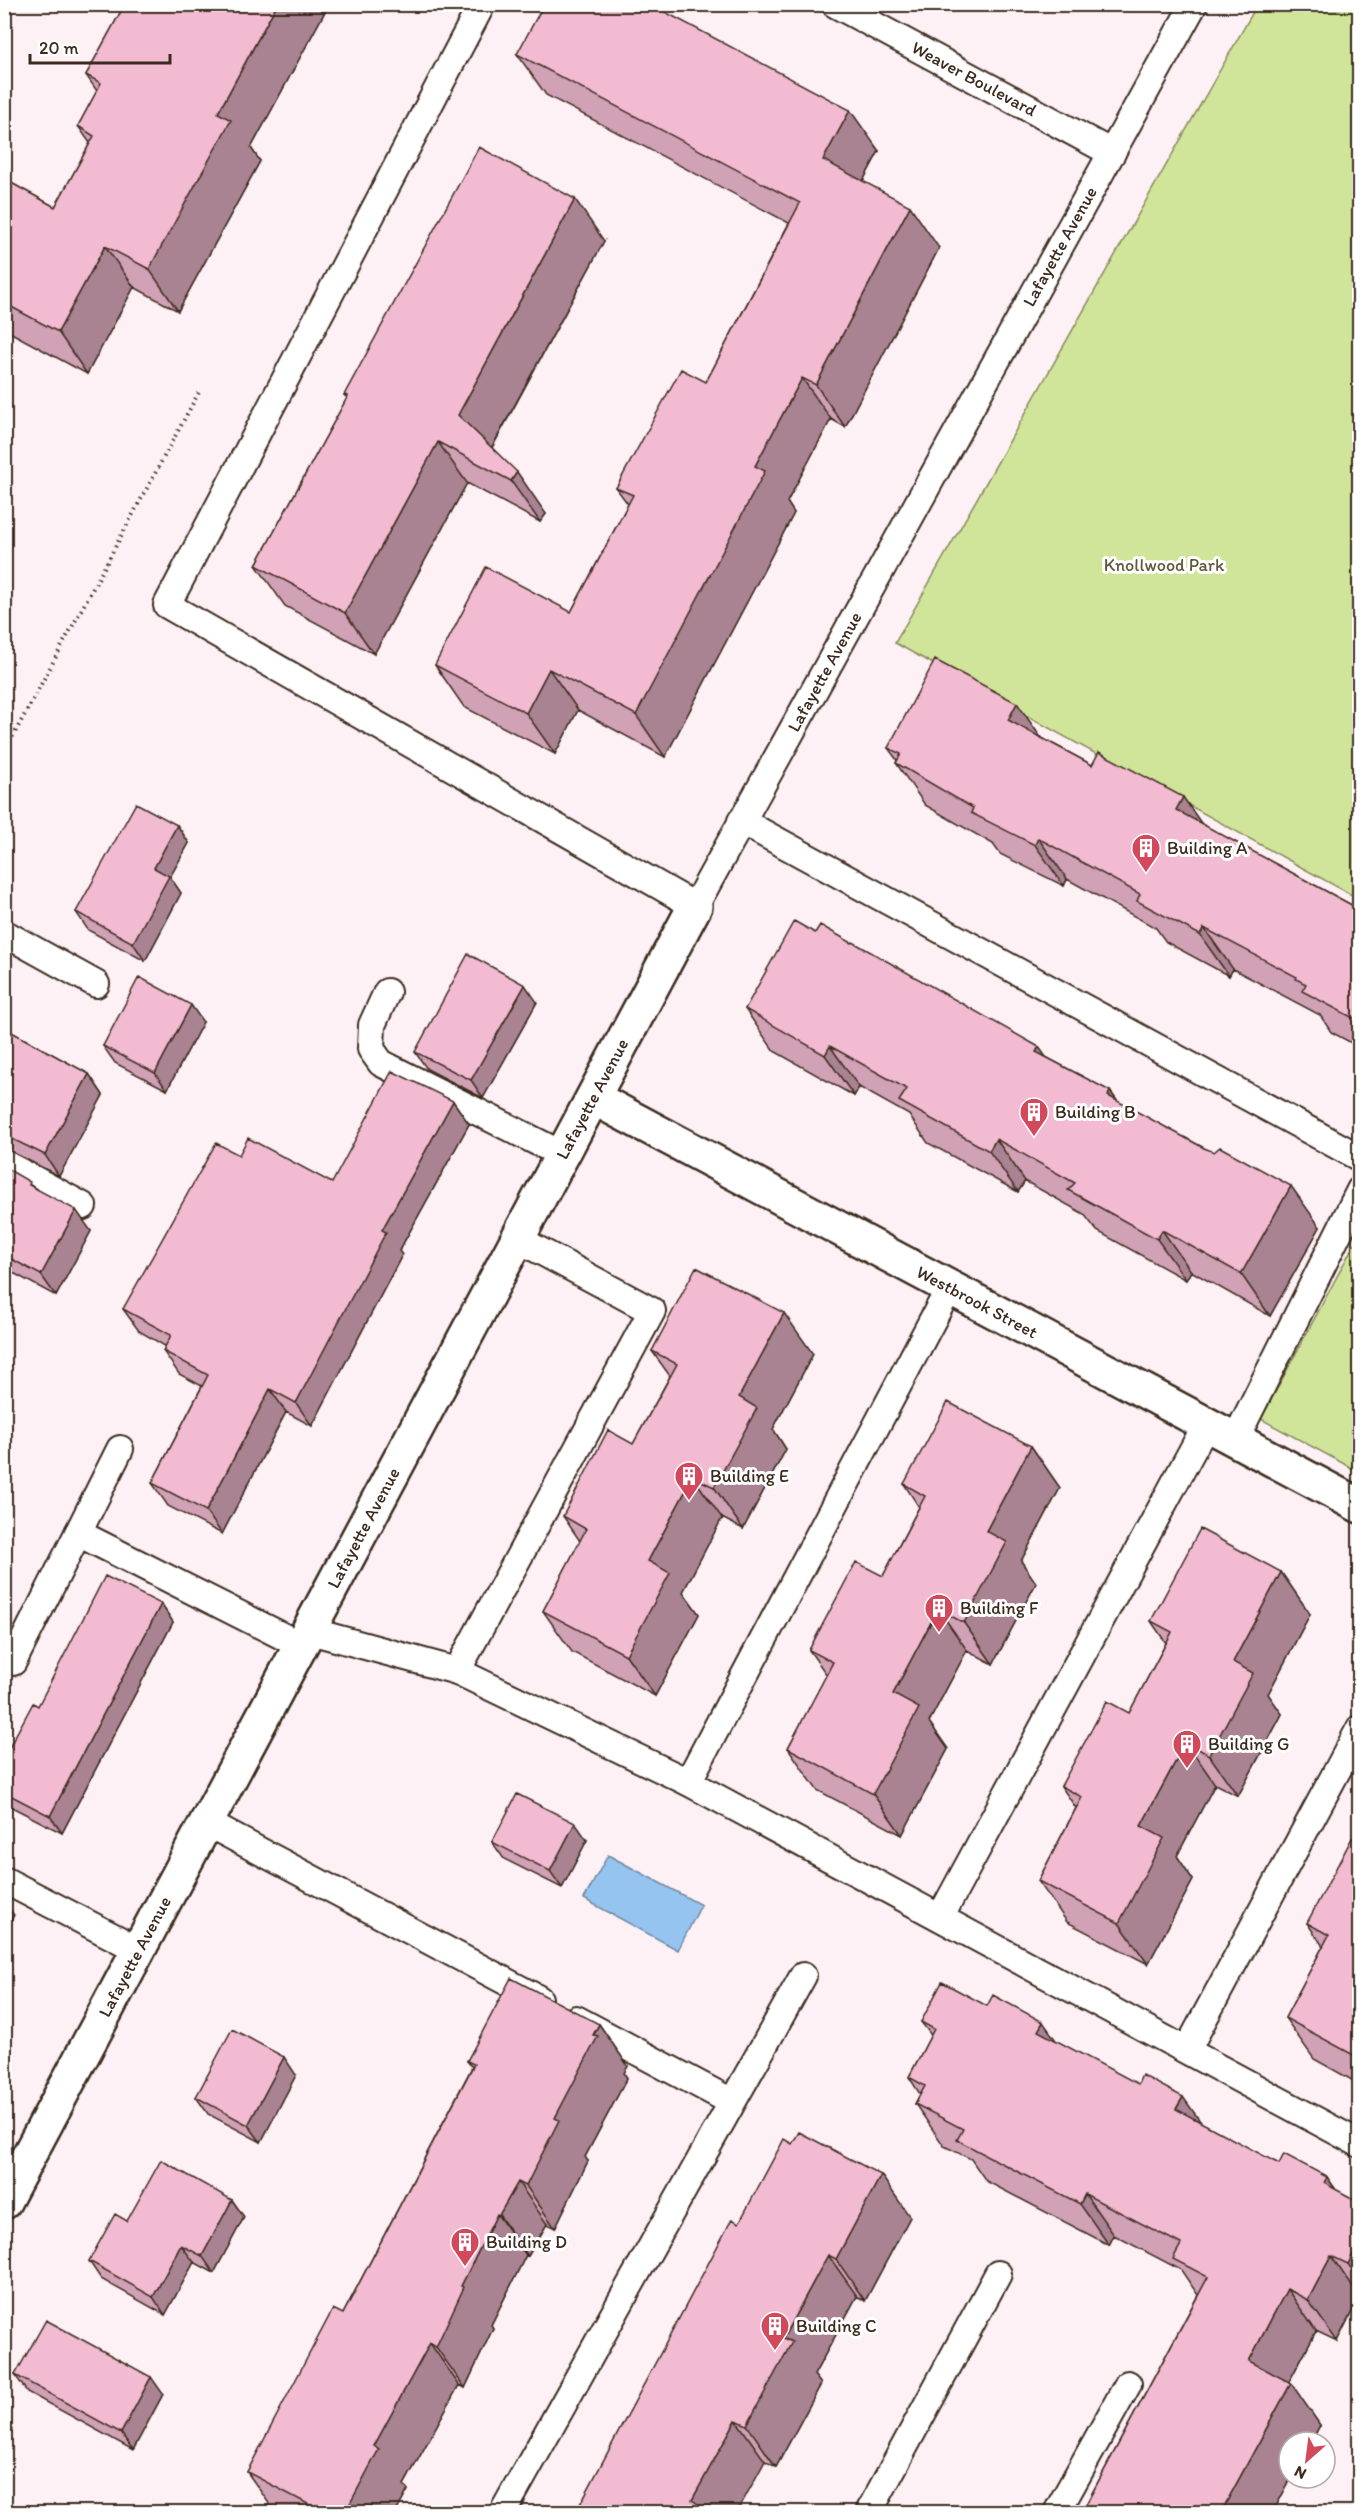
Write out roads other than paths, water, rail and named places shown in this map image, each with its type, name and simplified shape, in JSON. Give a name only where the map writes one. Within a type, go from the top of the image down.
[{"type":"street","name":"Lafayette Avenue","points":[[4,2202],[564,1155],[651,984],[695,906]]},
{"type":"street","name":"Westbrook Street","points":[[594,1098],[1359,1506]]},
{"type":"lane","points":[[483,4],[167,605],[695,906]]},
{"type":"lane","name":"Weaver Boulevard","points":[[835,4],[1112,153]]},
{"type":"lane","name":"Lafayette Avenue","points":[[695,906],[1194,4]]},
{"type":"lane","points":[[741,821],[1359,1158]]},
{"type":"lane","points":[[4,933],[96,984]]},
{"type":"lane","points":[[387,992],[372,1025],[371,1049],[381,1063],[564,1155]]},
{"type":"lane","points":[[4,1163],[83,1206]]},
{"type":"lane","points":[[1235,1440],[1359,1190]]},
{"type":"lane","points":[[457,1671],[652,1311],[518,1239]]},
{"type":"lane","points":[[688,1782],[950,1287]]},
{"type":"lane","points":[[941,1916],[1206,1425]]},
{"type":"lane","points":[[13,1662],[120,1449]]},
{"type":"lane","points":[[78,1533],[305,1638],[457,1671],[688,1782],[941,1916],[1359,2144]]},
{"type":"lane","points":[[1187,2050],[1359,1728]]},
{"type":"lane","points":[[207,1823],[732,2102]]},
{"type":"lane","points":[[4,1880],[139,1950]]},
{"type":"lane","points":[[503,2512],[803,1976]]},
{"type":"lane","points":[[869,2512],[998,2274]]},
{"type":"lane","points":[[1068,2506],[1128,2384]]},
{"type":"water","points":[[608,1855],[701,1905],[678,1950],[584,1899]]},
{"type":"place","name":"Building A","points":[[1146,874]]},
{"type":"place","name":"Building B","points":[[1034,1138]]},
{"type":"place","name":"Building E","points":[[689,1502]]},
{"type":"place","name":"Building F","points":[[939,1634]]},
{"type":"place","name":"Building G","points":[[1187,1770]]},
{"type":"place","name":"Building D","points":[[465,2268]]},
{"type":"place","name":"Building C","points":[[775,2352]]},
{"type":"park label","name":"Knollwood Park","points":[[1164,565]]}]
